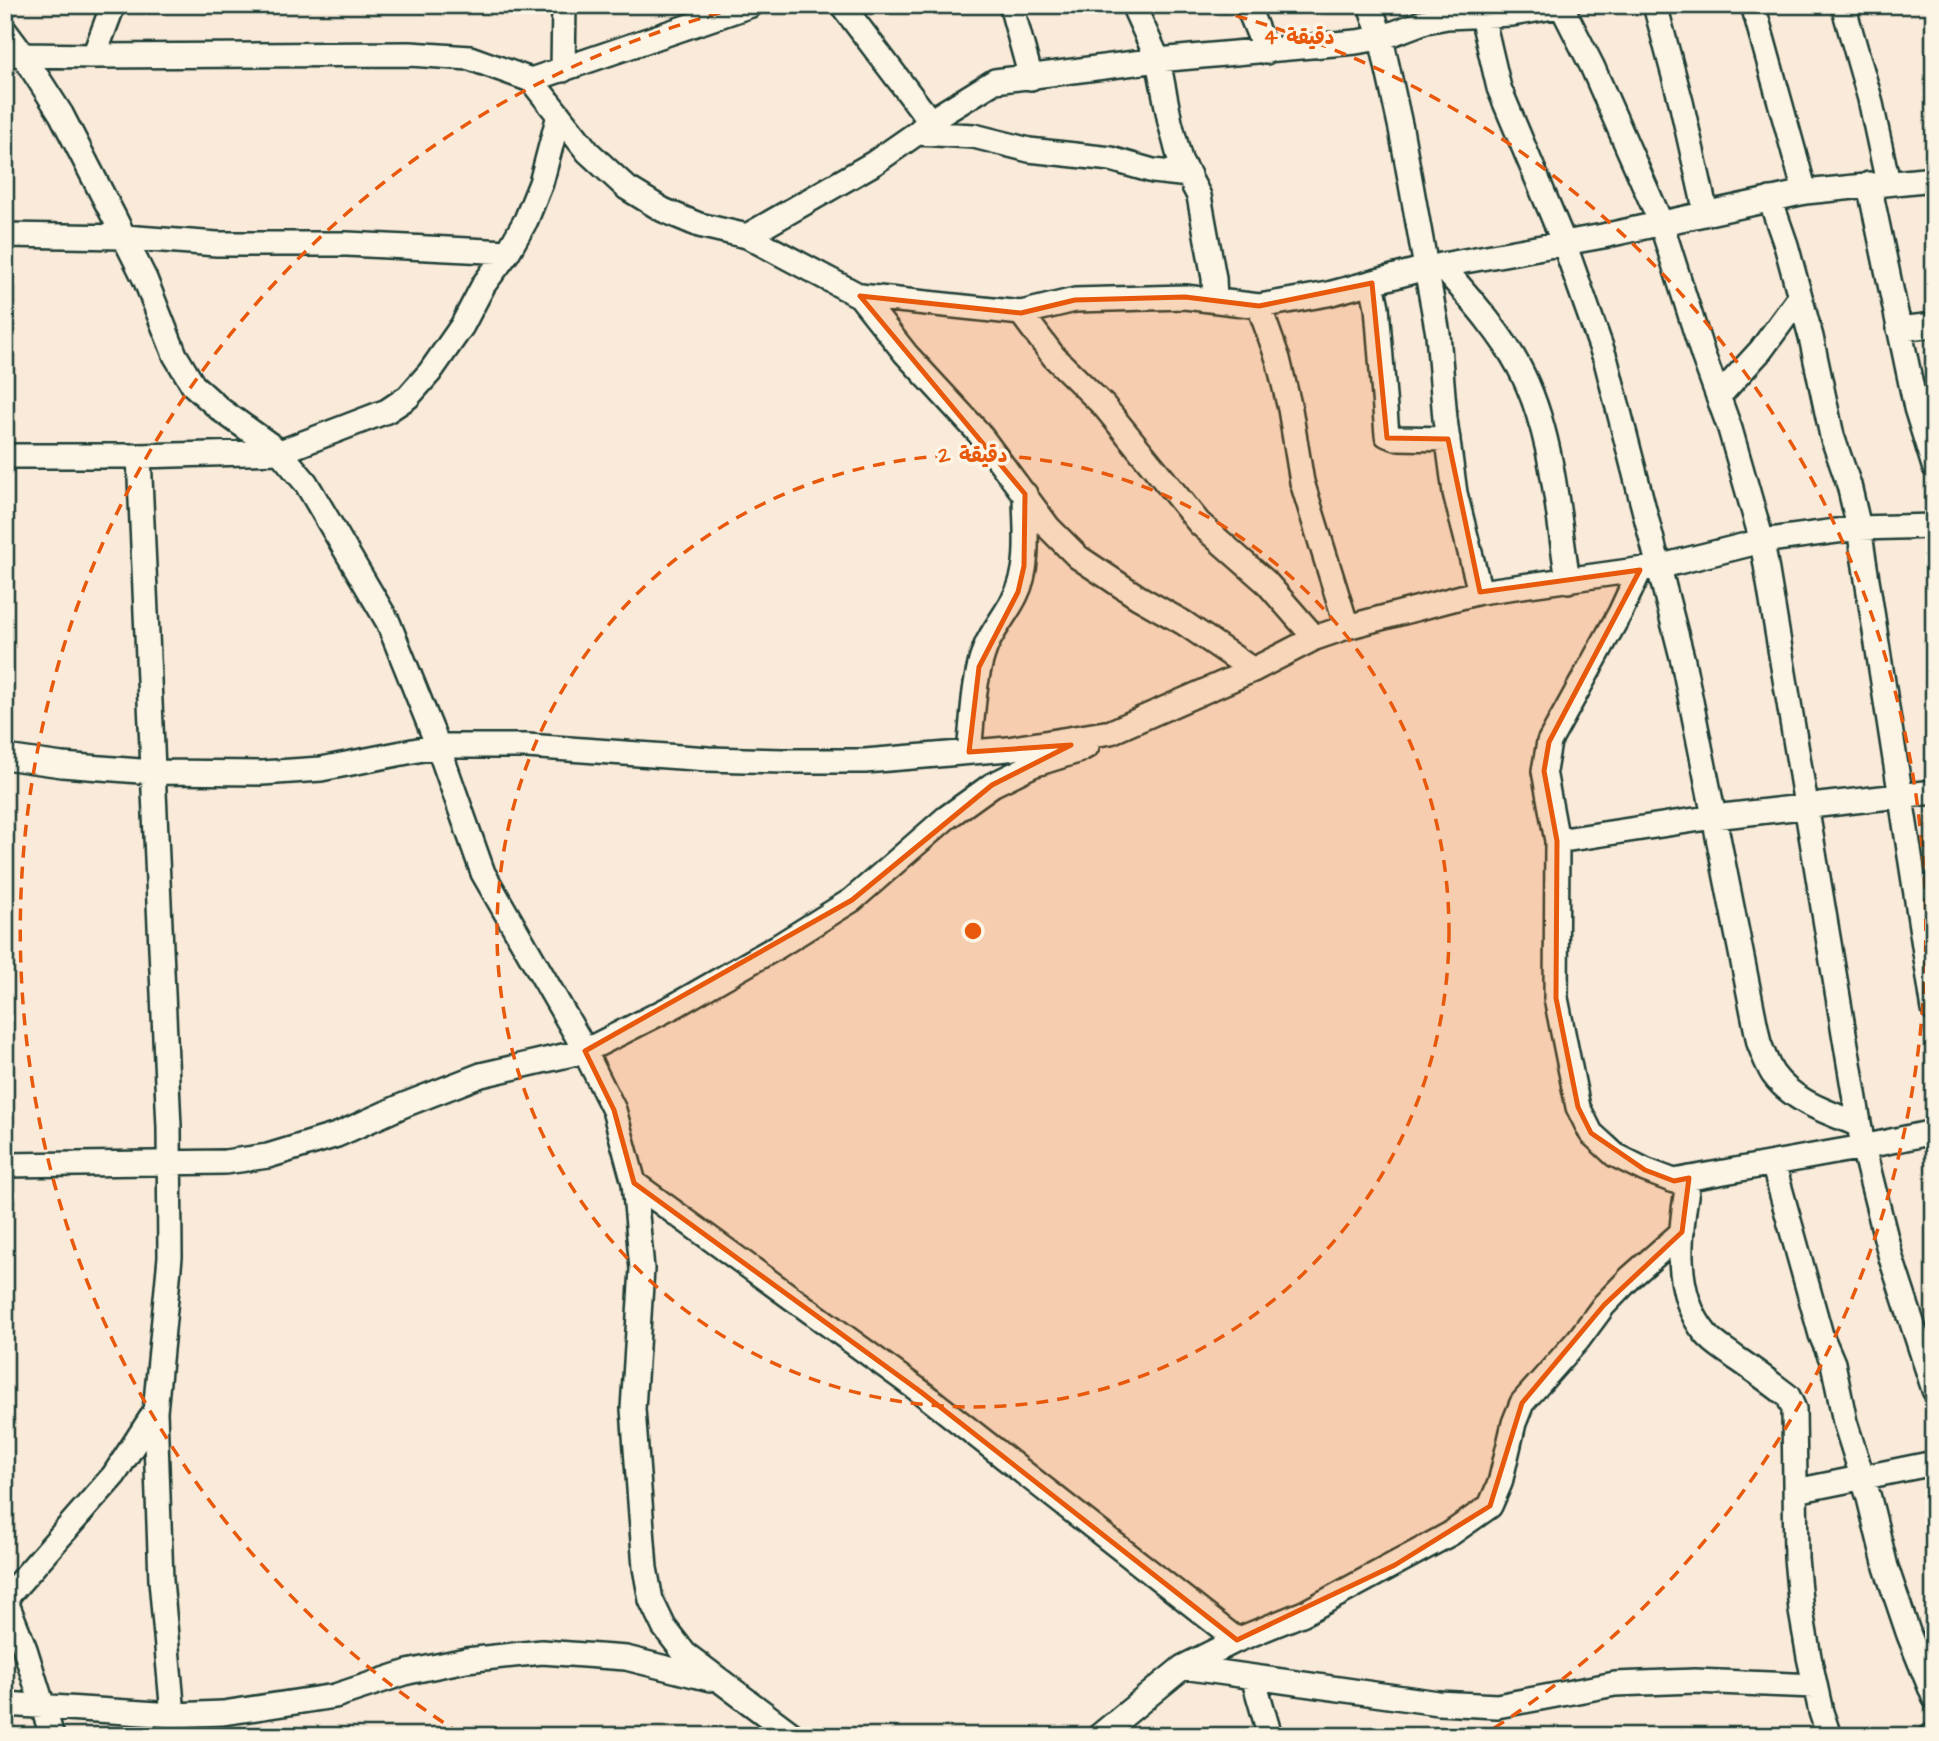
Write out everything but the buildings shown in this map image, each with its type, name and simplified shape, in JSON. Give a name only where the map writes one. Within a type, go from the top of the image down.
[{"type":"street","points":[[94,56],[113,5]]},
{"type":"street","points":[[563,69],[564,5]]},
{"type":"street","points":[[531,80],[751,5]]},
{"type":"street","points":[[842,5],[923,127],[1029,150],[1111,159],[1153,171],[1189,175]]},
{"type":"street","points":[[1011,5],[1031,78]]},
{"type":"street","points":[[1133,5],[1158,60],[1180,160],[1199,196],[1214,278],[1215,300]]},
{"type":"street","points":[[1247,5],[1266,52]]},
{"type":"street","points":[[1370,5],[1381,38],[1433,266],[1447,439],[1455,493],[1480,592]]},
{"type":"street","points":[[1655,5],[1681,102],[1706,213]]},
{"type":"street","points":[[1753,5],[1805,192]]},
{"type":"street","points":[[1843,5],[1870,99],[1899,329],[1916,408],[1934,466]]},
{"type":"street","points":[[747,236],[874,163],[923,127],[995,81],[1158,60],[1266,52],[1381,38],[1426,21],[1467,13],[1511,14],[1563,6],[1661,223],[1746,482],[1762,541],[1861,1136],[1891,1258],[1934,1390]]},
{"type":"street","points":[[1467,13],[1564,243],[1606,361],[1649,568],[1683,661],[1759,1043],[1771,1072],[1784,1087],[1861,1136]]},
{"type":"street","points":[[5,31],[14,54],[61,114],[145,279],[175,355],[193,385],[221,410],[281,452],[306,483],[388,622],[438,746],[484,873],[585,1051],[614,1110],[634,1183],[642,1269],[633,1409],[651,1600],[664,1627],[685,1654],[794,1736]]},
{"type":"street","points":[[14,54],[410,54],[470,58],[531,80],[588,152],[636,193],[663,210],[699,225],[747,236],[860,296],[1021,313],[1075,300],[1185,297],[1259,306],[1328,294],[1433,266],[1564,243],[1805,192],[1934,178]]},
{"type":"street","points":[[5,456],[281,452],[387,411],[408,397],[430,372],[462,326],[484,284],[508,252],[526,220],[541,183],[559,115]]},
{"type":"street","points":[[1770,200],[1786,245],[1811,337],[1832,436],[1849,485],[1859,528],[1934,1010]]},
{"type":"street","points":[[5,236],[124,237],[217,244],[347,244],[508,252]]},
{"type":"street","points":[[1433,266],[1476,305],[1518,364],[1528,385],[1544,432],[1568,581]]},
{"type":"street","points":[[1372,283],[1377,307],[1387,435],[1396,438],[1447,439]]},
{"type":"street","points":[[860,296],[906,354],[978,432],[1049,528],[1079,557],[1253,670]]},
{"type":"street","points":[[1718,397],[1761,350],[1799,298]]},
{"type":"street","points":[[1259,306],[1278,359],[1290,409],[1302,482],[1347,627]]},
{"type":"street","points":[[1021,313],[1054,357],[1104,406],[1199,523],[1266,582],[1315,638]]},
{"type":"street","points":[[1899,329],[1934,325]]},
{"type":"street","points":[[139,456],[170,1161],[170,1257],[155,1412],[161,1580],[173,1715]]},
{"type":"street","points":[[969,752],[979,667],[986,643],[1004,619],[1018,592],[1024,566],[1025,494]]},
{"type":"street","points":[[5,1165],[225,1162],[268,1156],[337,1135],[481,1075],[585,1051],[676,1005],[852,901],[946,818],[992,785],[1033,765],[1078,751],[1111,732],[1253,670],[1315,638],[1347,627],[1480,592],[1649,568],[1762,541],[1859,528],[1934,526]]},
{"type":"street","points":[[1649,568],[1620,613],[1549,743],[1544,771],[1557,841],[1556,998],[1578,1107],[1591,1133],[1615,1155],[1645,1171],[1674,1181],[1773,1163],[1861,1136],[1934,1132]]},
{"type":"street","points":[[5,757],[62,765],[153,772],[262,773],[321,769],[438,746],[527,746],[708,759],[865,761],[1008,749],[1111,732]]},
{"type":"street","points":[[1557,841],[1714,817],[1934,792]]},
{"type":"street","points":[[1773,1163],[1821,1335],[1833,1363],[1845,1422],[1886,1567],[1934,1697]]},
{"type":"street","points":[[1689,1178],[1681,1256],[1685,1292],[1695,1316],[1706,1335],[1788,1396],[1794,1409],[1796,1558],[1801,1611],[1815,1686],[1829,1736]]},
{"type":"street","points":[[634,1183],[920,1392],[1237,1640]]},
{"type":"street","points":[[1099,1736],[1183,1667],[1237,1640],[1304,1613],[1450,1534],[1490,1506],[1500,1483],[1514,1423],[1522,1403],[1613,1296],[1682,1232]]},
{"type":"street","points":[[52,1736],[25,1650],[5,1599],[114,1475],[155,1412]]},
{"type":"street","points":[[1796,1491],[1934,1463]]},
{"type":"street","points":[[5,1704],[173,1715],[222,1713],[335,1696],[408,1672],[466,1660],[542,1652],[626,1658],[719,1682]]},
{"type":"street","points":[[1183,1667],[1438,1703],[1497,1706],[1615,1684],[1695,1681],[1815,1686]]},
{"type":"street","points":[[1254,1677],[1270,1736]]},
{"type":"highlighted area","points":[[1372,283],[1387,438],[1448,439],[1480,592],[1640,570],[1549,742],[1544,771],[1557,841],[1556,998],[1578,1107],[1591,1133],[1645,1170],[1674,1181],[1689,1178],[1682,1232],[1604,1305],[1522,1403],[1490,1506],[1395,1565],[1237,1640],[921,1392],[634,1183],[614,1110],[585,1051],[852,900],[992,785],[1071,745],[969,752],[979,667],[1018,592],[1024,566],[1025,494],[860,296],[1021,313],[1075,300],[1185,297],[1259,306]]}]
